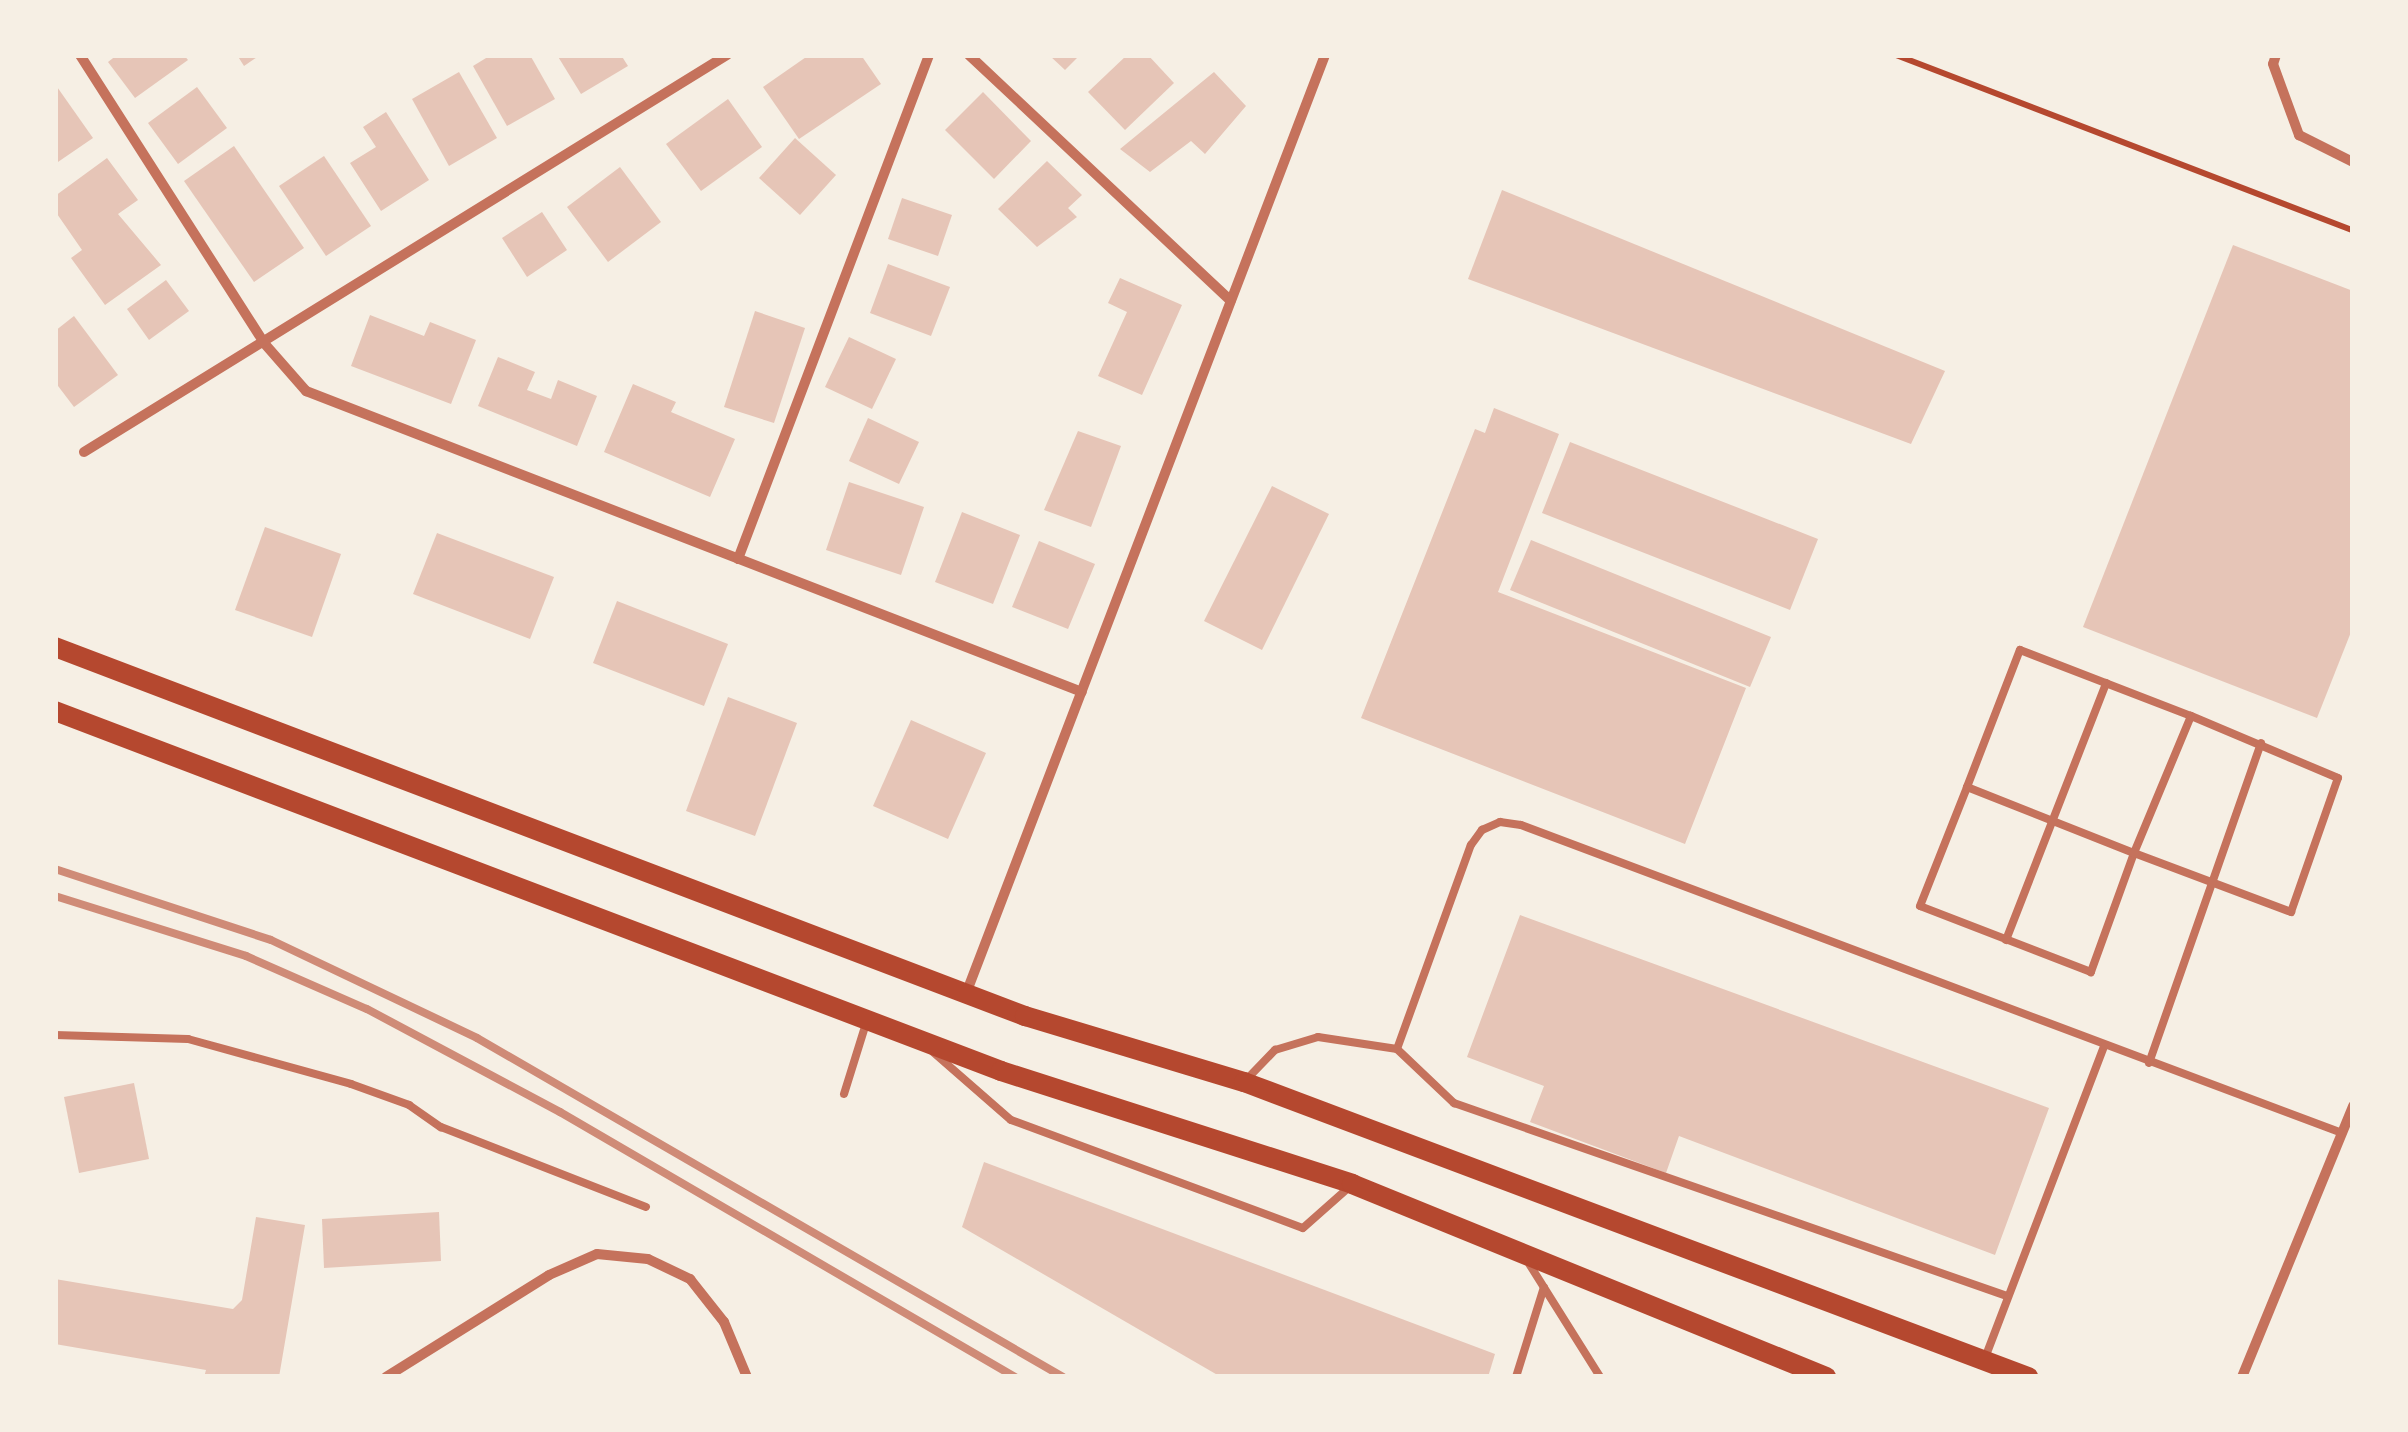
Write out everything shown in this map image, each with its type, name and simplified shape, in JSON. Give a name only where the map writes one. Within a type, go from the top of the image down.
[{"type":"main road","points":[[55,646],[1025,1016],[1244,1082],[2028,1377]]},
{"type":"main road","points":[[55,711],[923,1042],[1352,1184],[1826,1377]]},
{"type":"street","points":[[80,55],[264,343],[306,391],[1082,692]]},
{"type":"street","points":[[84,452],[727,55]]},
{"type":"street","points":[[738,559],[928,55]]},
{"type":"street","points":[[970,55],[1231,301]]},
{"type":"street","points":[[967,991],[1324,55]]},
{"type":"street","points":[[2276,55],[2273,64],[2299,134],[2353,162]]},
{"type":"street","points":[[2242,1377],[2353,1106]]},
{"type":"street","points":[[386,1377],[549,1275],[597,1254],[648,1259],[690,1279],[724,1322],[747,1377]]},
{"type":"lane","points":[[1967,787],[2052,820],[2134,853],[2212,884],[2291,912],[2338,778],[2262,742],[2020,650],[1920,906],[2091,972],[2134,853],[2191,716]]},
{"type":"lane","points":[[2006,940],[2106,683]]},
{"type":"lane","points":[[2150,1063],[2262,742]]},
{"type":"lane","points":[[1397,1049],[1470,846],[1482,830],[1500,822],[1521,824],[2342,1133]]},
{"type":"lane","points":[[844,1094],[867,1020]]},
{"type":"lane","points":[[55,1035],[188,1039],[351,1084],[409,1105],[472,1140],[646,1208]]},
{"type":"lane","points":[[1244,1082],[1274,1050],[1318,1036],[1397,1049],[1454,1103],[2007,1296]]},
{"type":"lane","points":[[923,1042],[1011,1120],[1303,1228],[1352,1184]]},
{"type":"lane","points":[[1985,1358],[2104,1046]]},
{"type":"lane","points":[[1523,1254],[1600,1377]]},
{"type":"lane","points":[[1516,1377],[1544,1286]]},
{"type":"path","points":[[1896,55],[2353,230]]},
{"type":"building","points":[[117,55],[184,55],[188,60],[135,98],[108,62]]},
{"type":"building","points":[[237,55],[260,55],[244,66]]},
{"type":"building","points":[[491,55],[530,55],[555,99],[507,126],[473,66]]},
{"type":"building","points":[[557,55],[621,55],[628,66],[581,94]]},
{"type":"building","points":[[809,55],[861,55],[881,84],[799,139],[763,87]]},
{"type":"building","points":[[1049,55],[1080,55],[1065,70]]},
{"type":"building","points":[[1127,55],[1148,55],[1174,83],[1125,130],[1088,92]]},
{"type":"building","points":[[459,72],[497,138],[449,166],[412,99]]},
{"type":"building","points":[[1214,72],[1246,106],[1205,154],[1191,141],[1150,172],[1120,149]]},
{"type":"building","points":[[55,84],[93,138],[55,164]]},
{"type":"building","points":[[197,87],[227,128],[178,164],[148,123]]},
{"type":"building","points":[[983,92],[1031,141],[994,179],[945,130]]},
{"type":"building","points":[[728,99],[762,147],[701,191],[666,144]]},
{"type":"building","points":[[386,112],[429,180],[381,211],[350,163],[376,147],[363,127]]},
{"type":"building","points":[[795,138],[836,175],[800,215],[759,178]]},
{"type":"building","points":[[234,146],[304,248],[254,282],[184,181]]},
{"type":"building","points":[[324,156],[371,226],[326,256],[279,186]]},
{"type":"building","points":[[107,158],[138,200],[118,214],[161,265],[105,305],[71,258],[82,250],[55,211],[55,196]]},
{"type":"building","points":[[1047,161],[1082,195],[1068,208],[1077,217],[1037,247],[998,209]]},
{"type":"building","points":[[620,167],[661,222],[608,262],[567,207]]},
{"type":"building","points":[[1502,190],[1945,371],[1911,444],[1468,279]]},
{"type":"building","points":[[902,198],[952,215],[938,256],[888,239]]},
{"type":"building","points":[[542,212],[567,250],[527,277],[502,238]]},
{"type":"building","points":[[2233,245],[2353,291],[2353,627],[2317,718],[2083,627]]},
{"type":"building","points":[[888,264],[950,287],[931,336],[870,313]]},
{"type":"building","points":[[1120,278],[1182,305],[1142,395],[1098,376],[1127,312],[1108,303]]},
{"type":"building","points":[[166,280],[189,311],[149,340],[127,309]]},
{"type":"building","points":[[755,311],[805,328],[774,423],[724,407]]},
{"type":"building","points":[[370,315],[424,336],[430,322],[476,340],[451,404],[351,366]]},
{"type":"building","points":[[74,316],[118,375],[74,407],[55,382],[55,331]]},
{"type":"building","points":[[849,337],[896,359],[872,409],[825,387]]},
{"type":"building","points":[[498,357],[535,372],[527,390],[551,399],[558,380],[597,396],[577,446],[478,406]]},
{"type":"building","points":[[633,384],[676,402],[671,412],[735,439],[710,497],[604,452]]},
{"type":"building","points":[[1494,408],[1559,434],[1498,592],[1746,688],[1685,844],[1361,718],[1475,429],[1485,433]]},
{"type":"building","points":[[868,418],[919,442],[899,484],[849,461]]},
{"type":"building","points":[[1078,431],[1121,446],[1091,527],[1044,510]]},
{"type":"building","points":[[1570,442],[1818,539],[1790,610],[1542,513]]},
{"type":"building","points":[[849,482],[924,507],[901,575],[826,550]]},
{"type":"building","points":[[1272,486],[1329,514],[1262,650],[1204,621]]},
{"type":"building","points":[[962,512],[1020,535],[993,604],[935,582]]},
{"type":"building","points":[[265,527],[341,554],[312,637],[235,610]]},
{"type":"building","points":[[437,533],[554,577],[530,639],[413,594]]},
{"type":"building","points":[[1531,540],[1771,637],[1750,687],[1510,590]]},
{"type":"building","points":[[1039,541],[1095,564],[1068,629],[1012,607]]},
{"type":"building","points":[[617,601],[728,644],[704,706],[593,663]]},
{"type":"building","points":[[728,697],[797,723],[755,836],[686,811]]},
{"type":"building","points":[[911,720],[986,753],[948,839],[873,806]]},
{"type":"building","points":[[1520,915],[2049,1108],[1995,1255],[1679,1136],[1666,1173],[1530,1122],[1544,1086],[1467,1057]]},
{"type":"building","points":[[134,1083],[149,1159],[79,1173],[64,1097]]},
{"type":"building","points":[[984,1162],[1495,1354],[1488,1377],[1221,1377],[962,1227]]},
{"type":"building","points":[[439,1212],[441,1261],[324,1268],[322,1219]]},
{"type":"building","points":[[256,1217],[305,1225],[279,1377],[204,1377],[206,1370],[55,1344],[55,1279],[233,1309],[242,1300]]},
{"type":"railway","points":[[55,869],[271,940],[477,1038],[1063,1377]]},
{"type":"railway","points":[[55,896],[246,956],[367,1009],[560,1112],[1015,1377]]}]
